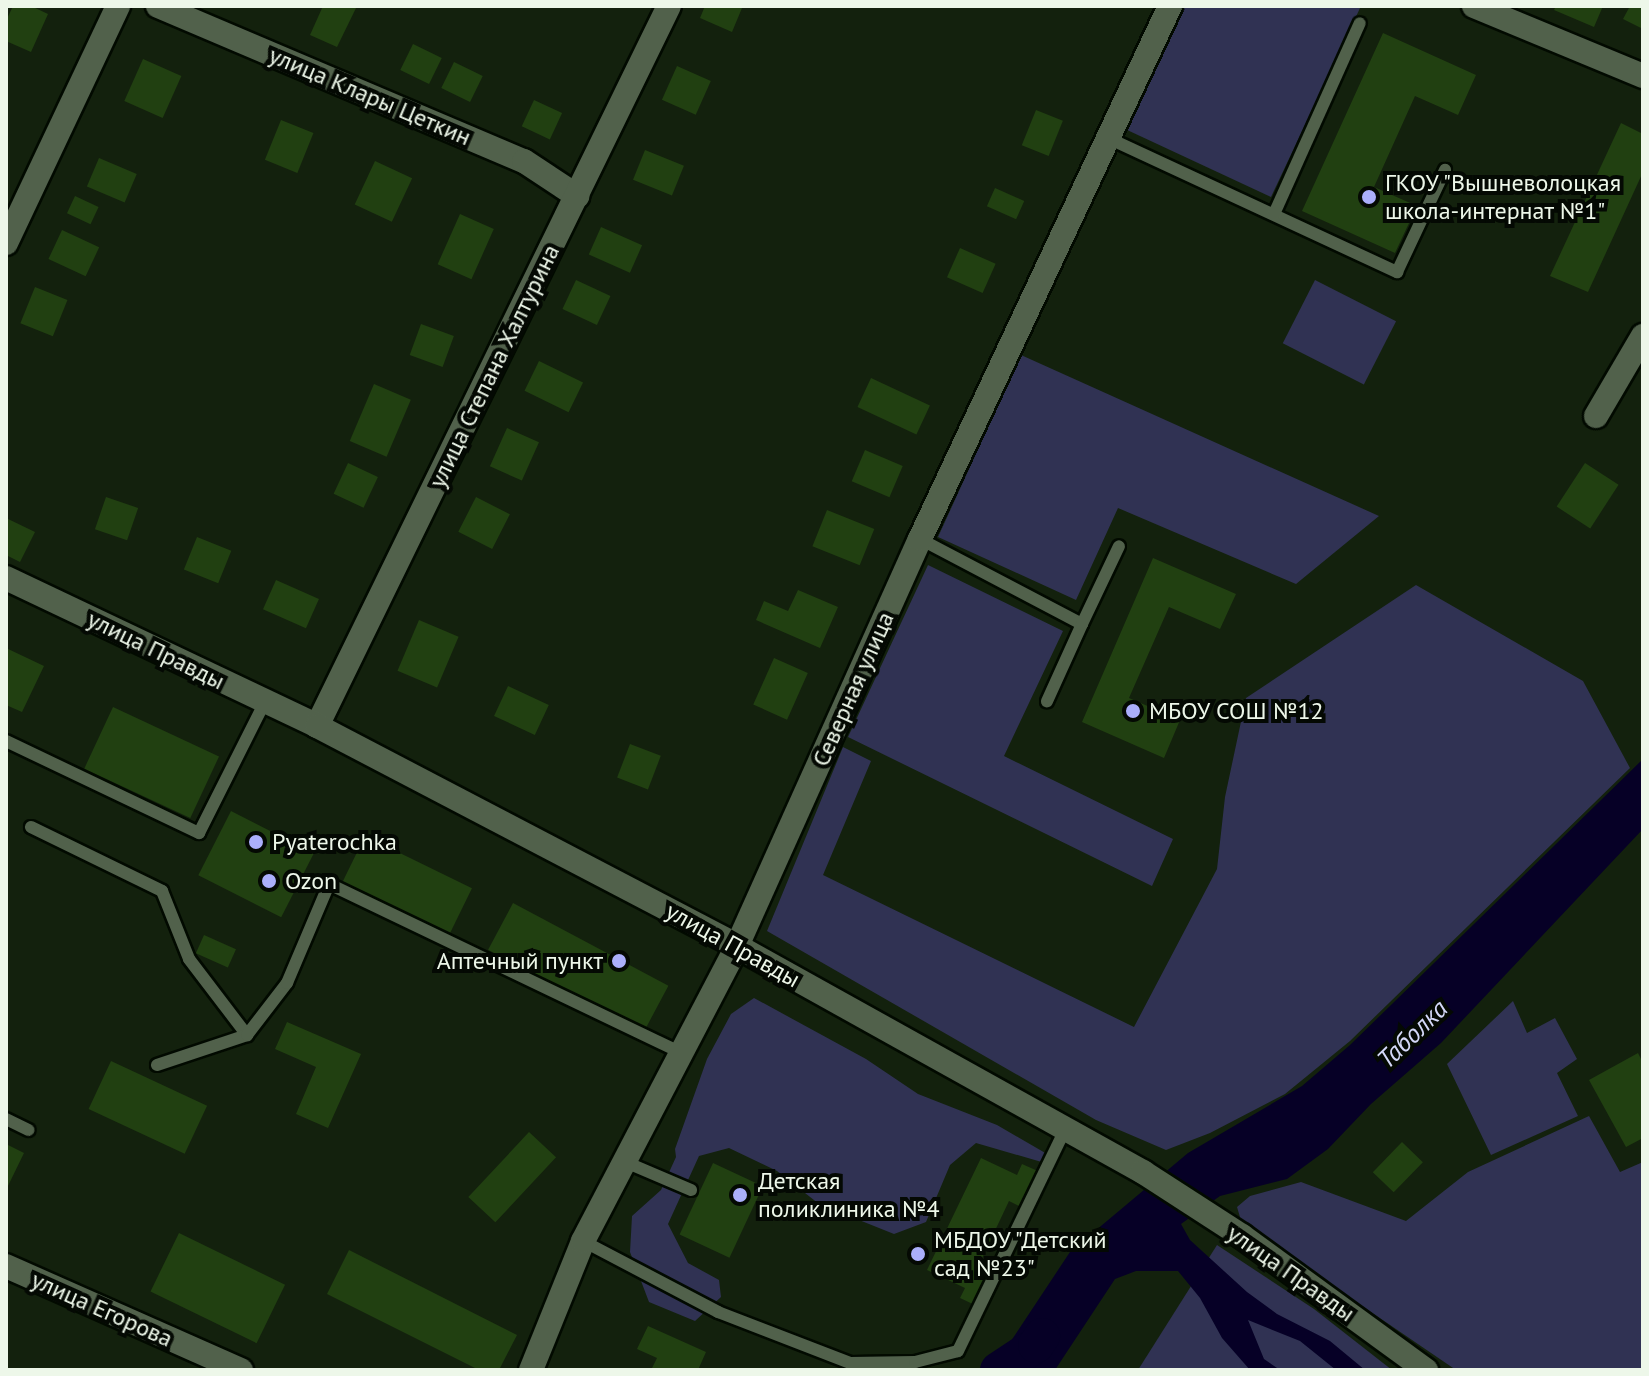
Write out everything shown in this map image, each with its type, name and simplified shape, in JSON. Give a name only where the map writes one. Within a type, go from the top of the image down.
[{"type":"street","points":[[6,243],[118,6]]},
{"type":"street","name":"улица Клары Цеткин","points":[[158,6],[524,161],[577,196]]},
{"type":"street","name":"улица Степана Халтурина","points":[[317,726],[669,6]]},
{"type":"street","name":"Северная улица","points":[[531,1370],[583,1241],[737,946],[920,539],[1170,6]]},
{"type":"street","points":[[1474,6],[1643,76]]},
{"type":"street","points":[[1596,416],[1643,336]]},
{"type":"street","name":"улица Правды","points":[[6,578],[317,726],[737,946],[1143,1172],[1291,1271],[1426,1370]]},
{"type":"street","name":"улица Егорова","points":[[6,1266],[241,1370]]},
{"type":"lane","points":[[1274,214],[1360,23]]},
{"type":"lane","points":[[1108,138],[1397,272],[1445,170]]},
{"type":"lane","points":[[920,539],[1082,624]]},
{"type":"lane","points":[[1047,701],[1119,546]]},
{"type":"lane","points":[[6,741],[199,833],[265,702]]},
{"type":"lane","points":[[31,827],[162,891],[189,959],[247,1035]]},
{"type":"lane","points":[[157,1065],[247,1035],[287,983],[329,884],[679,1052]]},
{"type":"lane","points":[[6,1119],[29,1130]]},
{"type":"lane","points":[[583,1241],[718,1312],[850,1363],[915,1362],[958,1351],[1065,1130]]},
{"type":"lane","points":[[623,1161],[691,1190]]},
{"type":"shaded area","points":[[1184,6],[1361,6],[1271,197],[1125,129]]},
{"type":"shaded area","points":[[1315,280],[1396,321],[1364,385],[1283,343]]},
{"type":"shaded area","points":[[1021,355],[1379,516],[1296,584],[1118,508],[1076,600],[938,537]]},
{"type":"shaded area","points":[[928,565],[1063,631],[1004,756],[1173,839],[1152,886],[848,737]]},
{"type":"shaded area","points":[[1416,585],[1583,681],[1630,768],[1350,1041],[1285,1094],[1210,1133],[1166,1150],[1096,1120],[767,931],[843,747],[871,761],[823,875],[1134,1027],[1217,869],[1225,797],[1246,698]]},
{"type":"shaded area","points":[[754,998],[866,1059],[918,1094],[997,1125],[1047,1154],[1045,1163],[976,1143],[950,1165],[926,1222],[894,1234],[819,1204],[777,1171],[729,1148],[699,1156],[668,1224],[688,1263],[719,1280],[721,1297],[695,1321],[649,1302],[630,1252],[632,1216],[661,1190],[676,1157],[675,1149],[707,1059],[731,1014]]},
{"type":"shaded area","points":[[1513,1001],[1527,1033],[1555,1018],[1577,1059],[1557,1073],[1578,1116],[1491,1155],[1447,1064]]},
{"type":"shaded area","points":[[1589,1116],[1620,1172],[1643,1162],[1643,1370],[1456,1370],[1242,1224],[1237,1207],[1250,1196],[1301,1182],[1406,1221],[1468,1172]]},
{"type":"shaded area","points":[[1217,1245],[1314,1309],[1392,1370],[1138,1370]]},
{"type":"water","points":[[1643,759],[1643,829],[1441,1043],[1371,1104],[1328,1149],[1287,1179],[1220,1196],[1181,1224],[1190,1240],[1247,1292],[1277,1314],[1330,1341],[1365,1370],[1336,1370],[1300,1341],[1248,1320],[1264,1359],[1280,1370],[1250,1370],[1222,1338],[1200,1298],[1178,1271],[1136,1271],[1115,1279],[1055,1370],[1007,1370],[1001,1356],[1070,1252],[1188,1153],[1302,1086],[1350,1045]]},
{"type":"building","points":[[13,6],[31,6],[48,14],[31,52],[6,41],[6,21]]},
{"type":"building","points":[[323,6],[357,6],[337,47],[310,35]]},
{"type":"building","points":[[705,6],[742,8],[732,32],[700,18]]},
{"type":"building","points":[[1556,6],[1603,6],[1594,27],[1554,10]]},
{"type":"building","points":[[1630,6],[1643,6],[1643,29],[1623,19]]},
{"type":"building","points":[[1383,33],[1476,75],[1458,115],[1415,96],[1374,187],[1417,206],[1395,253],[1302,211]]},
{"type":"building","points":[[413,44],[442,58],[429,84],[400,70]]},
{"type":"building","points":[[143,59],[181,76],[163,118],[124,101]]},
{"type":"building","points":[[454,62],[483,76],[470,102],[441,88]]},
{"type":"building","points":[[677,66],[711,81],[696,115],[662,100]]},
{"type":"building","points":[[534,100],[562,113],[550,139],[522,126]]},
{"type":"building","points":[[1036,110],[1063,121],[1049,156],[1022,145]]},
{"type":"building","points":[[281,120],[313,133],[297,173],[265,160]]},
{"type":"building","points":[[1621,123],[1643,134],[1643,172],[1588,292],[1550,276]]},
{"type":"building","points":[[645,150],[684,166],[672,195],[633,180]]},
{"type":"building","points":[[99,158],[137,174],[125,203],[87,187]]},
{"type":"building","points":[[375,161],[412,178],[392,222],[355,205]]},
{"type":"building","points":[[995,188],[1024,201],[1016,219],[987,206]]},
{"type":"building","points":[[75,196],[99,207],[91,224],[67,213]]},
{"type":"building","points":[[460,214],[494,229],[471,279],[438,264]]},
{"type":"building","points":[[601,227],[642,245],[630,273],[589,254]]},
{"type":"building","points":[[62,230],[99,247],[86,276],[48,259]]},
{"type":"building","points":[[960,248],[996,264],[983,293],[947,277]]},
{"type":"building","points":[[576,280],[610,296],[597,325],[562,309]]},
{"type":"building","points":[[35,287],[67,300],[53,336],[20,323]]},
{"type":"building","points":[[421,324],[454,336],[443,367],[410,355]]},
{"type":"building","points":[[539,361],[583,382],[569,412],[525,391]]},
{"type":"building","points":[[871,378],[930,405],[916,434],[857,407]]},
{"type":"building","points":[[374,384],[411,400],[387,457],[350,441]]},
{"type":"building","points":[[507,428],[539,442],[522,481],[490,466]]},
{"type":"building","points":[[865,450],[903,466],[889,497],[852,481]]},
{"type":"building","points":[[348,463],[378,477],[364,508],[334,494]]},
{"type":"building","points":[[1585,463],[1619,485],[1590,528],[1557,507]]},
{"type":"building","points":[[106,497],[138,508],[127,540],[95,529]]},
{"type":"building","points":[[476,497],[510,514],[492,549],[458,532]]},
{"type":"building","points":[[827,510],[874,529],[860,565],[812,546]]},
{"type":"building","points":[[6,518],[35,532],[20,562],[6,555]]},
{"type":"building","points":[[197,537],[231,551],[218,583],[184,569]]},
{"type":"building","points":[[1153,558],[1236,594],[1220,629],[1169,607],[1129,698],[1180,720],[1164,758],[1082,722]]},
{"type":"building","points":[[276,580],[319,599],[306,628],[263,609]]},
{"type":"building","points":[[798,590],[838,607],[820,648],[756,620],[764,601],[788,611]]},
{"type":"building","points":[[419,620],[459,637],[437,687],[398,671]]},
{"type":"building","points":[[6,648],[44,666],[22,712],[6,705]]},
{"type":"building","points":[[774,658],[808,673],[787,720],[753,705]]},
{"type":"building","points":[[508,686],[549,705],[535,735],[494,716]]},
{"type":"building","points":[[113,707],[219,756],[190,818],[84,769]]},
{"type":"building","points":[[630,744],[661,756],[648,789],[617,778]]},
{"type":"building","points":[[231,811],[314,853],[281,917],[198,875]]},
{"type":"building","points":[[365,836],[472,888],[450,934],[343,882]]},
{"type":"building","points":[[513,903],[668,986],[644,1032],[488,950]]},
{"type":"building","points":[[204,935],[236,949],[228,968],[196,953]]},
{"type":"building","points":[[287,1022],[361,1054],[328,1128],[296,1114],[316,1067],[275,1049]]},
{"type":"building","points":[[1638,1053],[1643,1063],[1643,1138],[1626,1147],[1589,1080]]},
{"type":"building","points":[[111,1061],[207,1106],[185,1154],[89,1109]]},
{"type":"building","points":[[529,1132],[556,1157],[495,1222],[468,1197]]},
{"type":"building","points":[[1402,1142],[1423,1162],[1394,1192],[1373,1172]]},
{"type":"building","points":[[6,1144],[24,1153],[6,1190]]},
{"type":"building","points":[[981,1158],[1017,1175],[1022,1164],[1040,1172],[1023,1208],[1009,1201],[974,1275],[989,1282],[977,1306],[960,1298],[965,1288],[927,1270]]},
{"type":"building","points":[[713,1163],[763,1186],[729,1258],[680,1235]]},
{"type":"building","points":[[179,1233],[285,1285],[257,1343],[151,1291]]},
{"type":"building","points":[[349,1250],[517,1335],[499,1370],[479,1370],[327,1294]]},
{"type":"building","points":[[648,1326],[706,1352],[698,1370],[651,1370],[657,1358],[637,1349]]},
{"type":"waterway","name":"Таболка","points":[[998,1370],[1036,1345],[1042,1336]]},
{"type":"place","name":"ГКОУ \"Вышневолоцкая школа-интернат №1\"","points":[[1369,197]]},
{"type":"place","name":"МБОУ СОШ №12","points":[[1133,711]]},
{"type":"place","name":"Pyaterochka","points":[[256,842]]},
{"type":"place","name":"Ozon","points":[[269,881]]},
{"type":"place","name":"Аптечный пункт","points":[[619,961]]},
{"type":"place","name":"Детская поликлиника №4","points":[[740,1195]]},
{"type":"place","name":"МБДОУ \"Детский сад №23\"","points":[[918,1254]]}]
